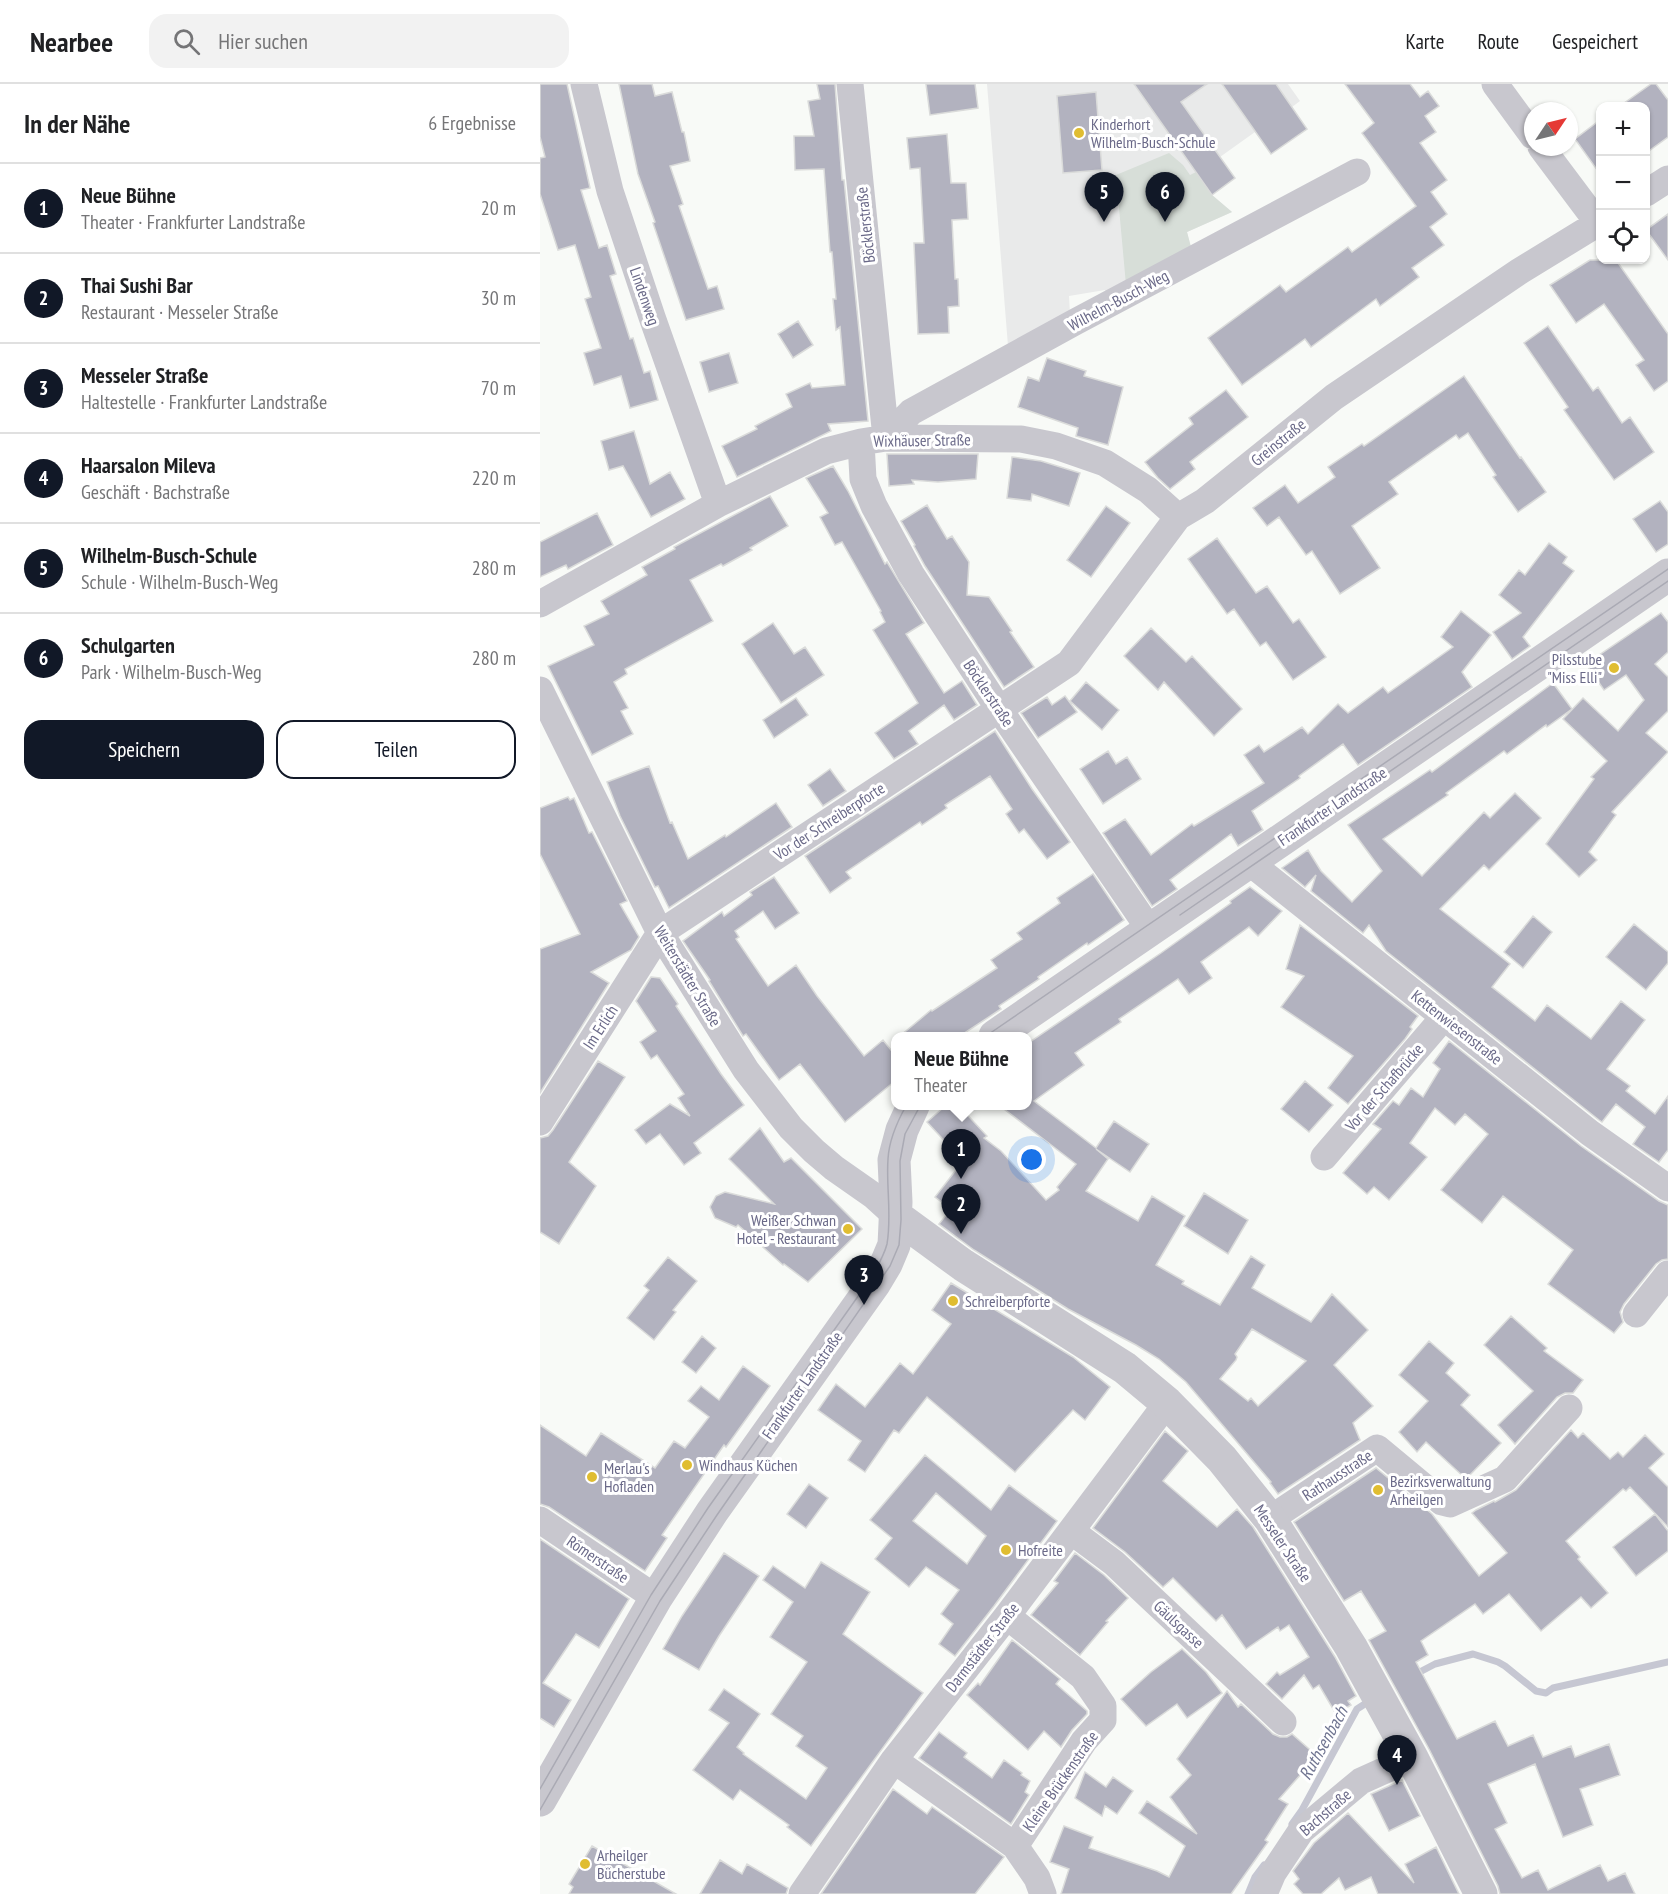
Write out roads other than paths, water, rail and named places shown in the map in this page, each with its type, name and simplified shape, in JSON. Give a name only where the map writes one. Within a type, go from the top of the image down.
[{"type":"street","name":"Lindenweg","points":[[584,84],[610,191],[717,504]]},
{"type":"street","name":"Böcklerstraße","points":[[850,84],[873,440],[863,478],[874,506],[911,574],[999,709],[1150,930]]},
{"type":"street","points":[[1495,84],[1524,124]]},
{"type":"street","points":[[1548,156],[1596,218]]},
{"type":"street","name":"Wilhelm-Busch-Weg","points":[[873,440],[911,412],[1357,172]]},
{"type":"street","points":[[1650,190],[1668,179]]},
{"type":"street","name":"Greinstraße","points":[[999,709],[1069,663],[1178,517],[1204,501],[1334,397],[1596,224]]},
{"type":"street","name":"Wixhäuser Straße","points":[[540,604],[717,504],[826,451],[873,440],[1021,439],[1056,446],[1105,463],[1148,490],[1178,517]]},
{"type":"street","name":"Frankfurter Landstraße","points":[[1001,1032],[1668,574]]},
{"type":"street","name":"Weiterstädter Straße","points":[[540,690],[660,933],[746,1070],[768,1100],[814,1151],[874,1196],[896,1216]]},
{"type":"street","name":"Vor der Schreiberpforte","points":[[660,933],[999,709]]},
{"type":"street","name":"Kettenwiesenstraße","points":[[1249,862],[1590,1132],[1668,1188]]},
{"type":"street","name":"Im Erlich","points":[[540,1122],[660,933]]},
{"type":"street","name":"Vor der Schafbrücke","points":[[1324,1157],[1444,1017]]},
{"type":"street","name":"Frankfurter Landstraße","points":[[540,1800],[656,1598],[712,1512],[886,1264],[894,1245],[896,1216],[894,1160],[902,1130],[911,1110]]},
{"type":"street","name":"Messeler Straße","points":[[896,1216],[963,1265],[1125,1368],[1167,1403],[1222,1459],[1270,1519],[1351,1647],[1412,1758],[1481,1894]]},
{"type":"street","points":[[1636,1314],[1668,1274]]},
{"type":"street","name":"Darmstädter Straße","points":[[802,1894],[894,1760],[1007,1616],[1167,1403]]},
{"type":"street","name":"Rathausstraße","points":[[1270,1519],[1377,1448],[1442,1502],[1450,1504],[1505,1479],[1569,1408]]},
{"type":"street","name":"Römerstraße","points":[[540,1520],[656,1598]]},
{"type":"street","name":"Gäulsgasse","points":[[1071,1531],[1114,1563],[1283,1722]]},
{"type":"street","name":"Kleine Brückenstraße","points":[[1007,1616],[1083,1677],[1103,1706],[1103,1720],[1084,1741],[1015,1846]]},
{"type":"street","name":"Bachstraße","points":[[1264,1894],[1273,1873],[1301,1831],[1361,1781],[1412,1758]]},
{"type":"street","name":"Kleine Brückenstraße","points":[[894,1760],[1015,1846],[1037,1878],[1042,1894]]},
{"type":"waterway","name":"Ruthsenbach","points":[[1414,1675],[1435,1664],[1473,1654],[1498,1662],[1536,1691],[1546,1693],[1553,1688],[1668,1662]]},
{"type":"waterway","name":"Ruthsenbach","points":[[1292,1824],[1302,1810],[1357,1709],[1371,1700]]},
{"type":"waterway","name":"Ruthsenbach","points":[[1248,1894],[1255,1877],[1264,1865]]},
{"type":"tram line","points":[[992,1032],[1668,569]]},
{"type":"tram line","points":[[1180,915],[1668,581]]},
{"type":"tram line","points":[[540,1789],[651,1595],[708,1508],[878,1266],[887,1244],[890,1145],[904,1110]]},
{"type":"tram line","points":[[540,1810],[660,1601],[890,1266],[899,1245],[900,1161],[905,1134],[918,1110]]},
{"type":"place","name":"Kinderhort Wilhelm-Busch-Schule","points":[[1079,133]]},
{"type":"place","name":"Wilhelm-Busch-Schule","points":[[1104,222]]},
{"type":"place","name":"Schulgarten","points":[[1165,222]]},
{"type":"place","name":"Pilsstube \"Miss Elli\"","points":[[1614,668]]},
{"type":"place","name":"Neue Bühne","points":[[961,1179]]},
{"type":"place","name":"Weißer Schwan Hotel - Restaurant","points":[[848,1229]]},
{"type":"place","name":"Thai Sushi Bar","points":[[961,1234]]},
{"type":"place","name":"Schreiberpforte","points":[[953,1301]]},
{"type":"place","name":"Messeler Straße","points":[[864,1305]]},
{"type":"place","name":"Windhaus Küchen","points":[[687,1465]]},
{"type":"place","name":"Merlau's Hofladen","points":[[592,1477]]},
{"type":"place","name":"Bezirksverwaltung Arheilgen","points":[[1378,1490]]},
{"type":"place","name":"Hofreite","points":[[1006,1550]]},
{"type":"place","name":"Haarsalon Mileva","points":[[1397,1785]]},
{"type":"place","name":"Arheilger Bücherstube","points":[[585,1864]]}]
